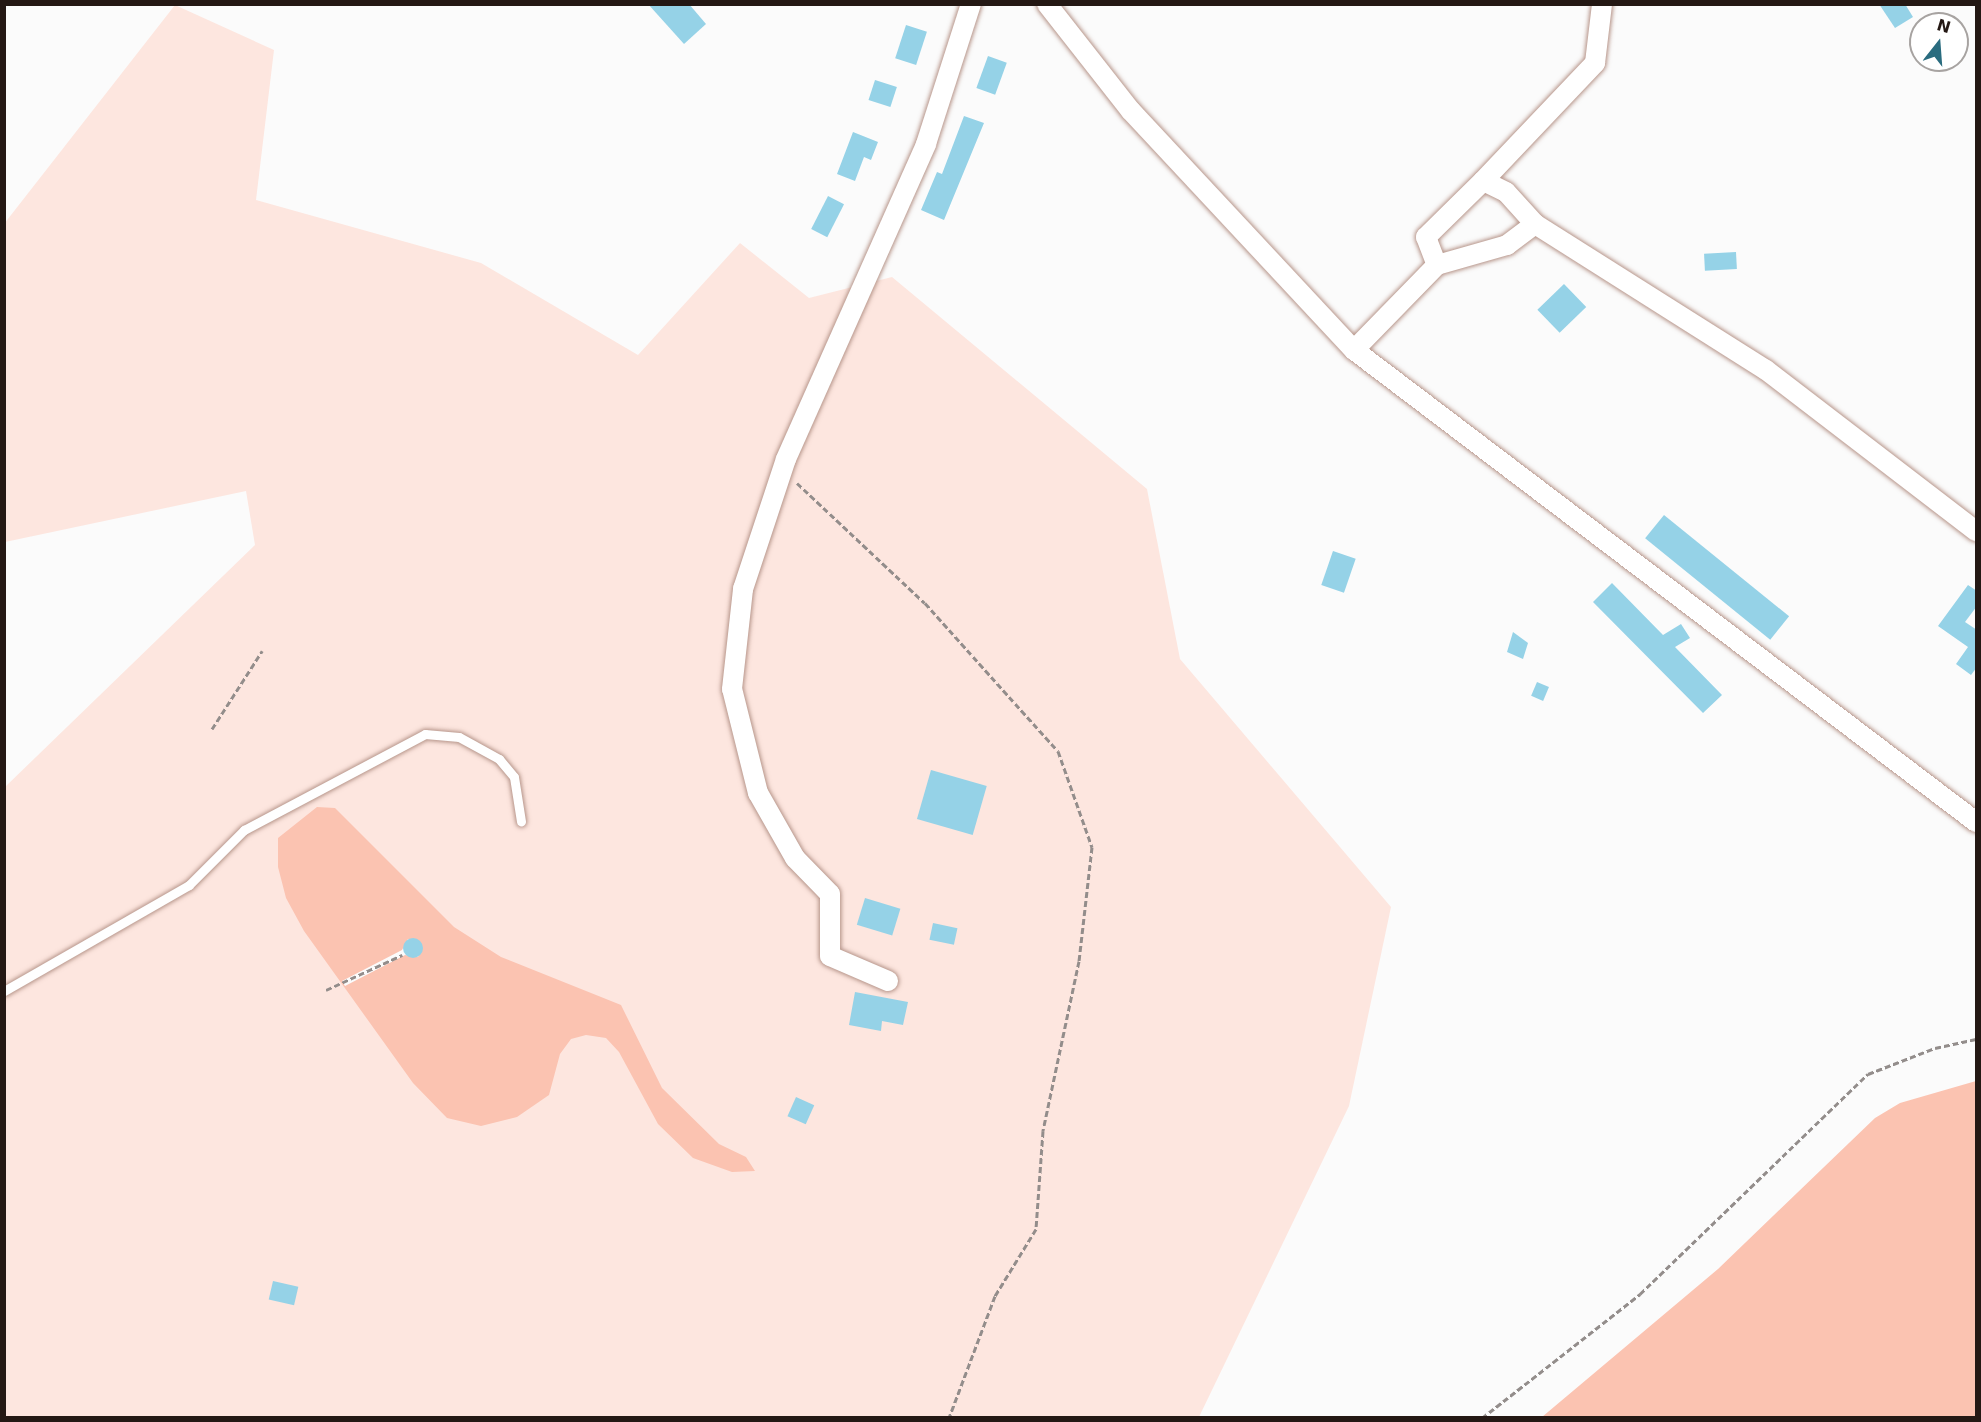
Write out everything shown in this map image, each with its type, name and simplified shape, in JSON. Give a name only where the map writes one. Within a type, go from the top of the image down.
[{"type":"street","points":[[888,981],[830,956],[830,894],[795,858],[758,793],[732,688],[743,589],[786,459],[926,144],[971,4]]},
{"type":"street","points":[[1047,4],[1131,111],[1354,350],[1977,822]]},
{"type":"street","points":[[1437,265],[1426,237],[1483,181],[1595,63],[1602,4]]},
{"type":"street","points":[[1483,181],[1506,192],[1535,224],[1766,370],[1977,531]]},
{"type":"street","points":[[1354,350],[1437,265],[1508,245],[1535,224]]},
{"type":"lane","points":[[4,991],[189,885],[244,830],[425,734],[459,737],[499,759],[514,777],[521,820]]},
{"type":"path","points":[[786,459],[799,487],[925,603],[1058,751],[1092,847],[1079,961],[1043,1131],[1036,1229],[995,1296],[949,1418]]},
{"type":"path","points":[[212,729],[262,651]]},
{"type":"path","points":[[326,990],[402,955]]},
{"type":"path","points":[[1482,1418],[1640,1294],[1868,1074],[1935,1048],[1977,1039]]},
{"type":"shaded area","points":[[175,5],[274,50],[256,200],[481,263],[638,355],[740,243],[809,298],[892,277],[1147,489],[1180,659],[1391,907],[1349,1106],[1199,1417],[5,1417],[5,787],[255,545],[246,491],[5,542],[4,224]]},
{"type":"shaded area","points":[[317,807],[335,808],[454,927],[501,957],[621,1005],[662,1088],[719,1144],[746,1157],[755,1171],[732,1172],[693,1158],[658,1124],[619,1052],[606,1038],[586,1035],[571,1039],[560,1054],[549,1095],[517,1117],[481,1126],[447,1118],[413,1083],[304,931],[286,898],[278,867],[278,838]]},
{"type":"shaded area","points":[[1976,1081],[1976,1417],[1542,1417],[1718,1269],[1875,1118],[1900,1103]]},
{"type":"pier","points":[[408,939],[422,945],[418,957],[405,955],[345,986],[342,981],[402,950]]},
{"type":"building","points":[[648,4],[689,4],[706,24],[684,44]]},
{"type":"building","points":[[1879,4],[1905,4],[1910,12],[1909,19],[1895,28]]},
{"type":"building","points":[[906,25],[927,32],[916,65],[895,58]]},
{"type":"building","points":[[988,56],[1007,63],[995,95],[976,88]]},
{"type":"building","points":[[875,80],[897,87],[890,107],[869,100]]},
{"type":"building","points":[[964,116],[984,123],[944,220],[921,210],[937,172],[942,174]]},
{"type":"building","points":[[853,132],[878,142],[871,160],[864,157],[855,181],[837,174]]},
{"type":"building","points":[[828,196],[844,204],[827,237],[811,229]]},
{"type":"building","points":[[1736,252],[1737,269],[1705,271],[1704,254]]},
{"type":"building","points":[[1564,284],[1586,307],[1560,333],[1537,310]]},
{"type":"building","points":[[1664,515],[1789,616],[1770,640],[1645,538]]},
{"type":"building","points":[[1333,551],[1356,559],[1344,593],[1321,585]]},
{"type":"building","points":[[1612,583],[1663,635],[1681,624],[1690,638],[1675,647],[1722,695],[1703,713],[1593,602]]},
{"type":"building","points":[[1968,585],[1977,591],[1977,606],[1965,622],[1977,630],[1977,667],[1971,675],[1956,664],[1968,647],[1938,626]]},
{"type":"building","points":[[1513,632],[1528,643],[1523,659],[1507,652]]},
{"type":"building","points":[[1537,682],[1549,687],[1543,701],[1531,696]]},
{"type":"building","points":[[931,770],[987,786],[973,835],[917,819]]},
{"type":"building","points":[[865,898],[900,909],[892,936],[857,925]]},
{"type":"building","points":[[933,923],[957,928],[954,945],[929,940]]},
{"type":"building","points":[[413,938],[420,941],[423,948],[420,955],[413,958],[406,955],[403,948],[406,941]]},
{"type":"building","points":[[855,992],[908,1002],[903,1025],[882,1021],[881,1031],[849,1025]]},
{"type":"building","points":[[796,1097],[814,1105],[806,1124],[787,1116]]},
{"type":"building","points":[[273,1281],[298,1287],[294,1305],[269,1300]]}]
